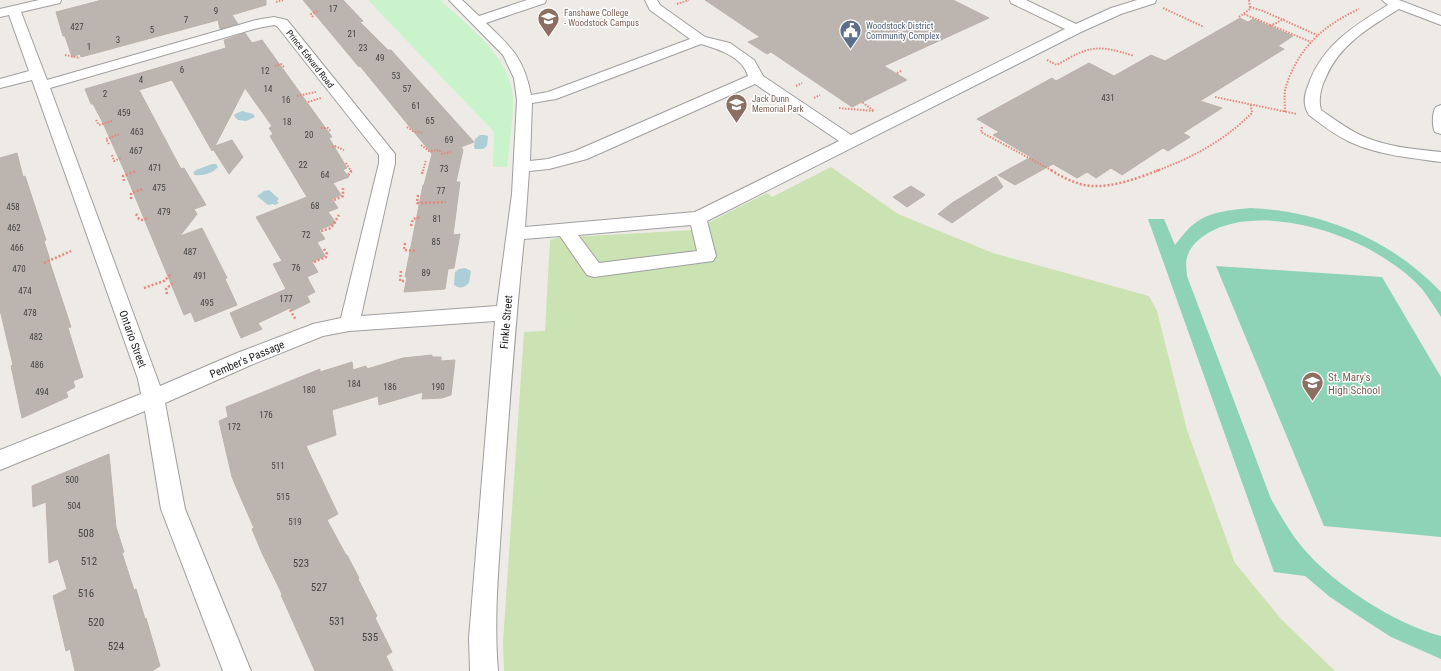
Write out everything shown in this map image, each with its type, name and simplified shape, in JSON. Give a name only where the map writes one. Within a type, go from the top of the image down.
[{"type":"street","points":[[0,13],[55,0]]},
{"type":"street","name":"Finkle Street","points":[[455,0],[509,53],[521,78],[525,100],[522,168],[516,234],[506,313],[485,584],[482,638],[484,671]]},
{"type":"street","points":[[477,21],[540,0]]},
{"type":"street","points":[[651,0],[655,7],[700,40],[725,46],[749,63],[756,78],[849,141]]},
{"type":"street","points":[[1016,0],[1076,29]]},
{"type":"street","points":[[516,234],[698,218],[849,141],[1076,29],[1116,11],[1148,0]]},
{"type":"street","points":[[1441,21],[1393,2],[1332,51],[1318,77],[1311,99],[1314,112],[1340,130],[1359,140],[1370,144],[1441,157]]},
{"type":"street","name":"Ontario Street","points":[[14,10],[38,80],[148,379],[173,510],[237,671]]},
{"type":"street","name":"Prince Edward Road","points":[[38,80],[256,24],[274,21],[282,23],[387,154],[387,163],[349,324]]},
{"type":"street","points":[[525,100],[551,96],[700,40]]},
{"type":"street","points":[[522,168],[549,164],[581,155],[756,78]]},
{"type":"street","points":[[0,84],[38,80]]},
{"type":"street","points":[[1441,110],[1441,129]]},
{"type":"street","points":[[565,230],[594,270],[707,256],[698,218]]},
{"type":"street","name":"Pember's Passage","points":[[0,460],[153,399],[311,332],[349,324],[506,313]]},
{"type":"path","points":[[276,2],[283,0]]},
{"type":"path","points":[[677,4],[689,0]]},
{"type":"path","points":[[1148,0],[1204,27]]},
{"type":"path","points":[[1239,17],[1250,7],[1249,0]]},
{"type":"path","points":[[1250,7],[1317,35]]},
{"type":"path","points":[[313,17],[311,14],[318,11]]},
{"type":"path","points":[[1244,14],[1311,42]]},
{"type":"path","points":[[1270,26],[1284,20]]},
{"type":"path","points":[[1031,51],[1057,65],[1078,53],[1090,50],[1110,50],[1134,56]]},
{"type":"path","points":[[66,55],[69,58],[85,56]]},
{"type":"path","points":[[275,66],[281,64],[285,68]]},
{"type":"path","points":[[897,73],[901,71]]},
{"type":"path","points":[[1215,97],[1304,115]]},
{"type":"path","points":[[839,108],[874,111],[862,102]]},
{"type":"path","points":[[982,127],[981,132],[992,139],[1081,185],[1096,187],[1114,184],[1151,173],[1183,161],[1208,148],[1246,121],[1252,113],[1251,104]]},
{"type":"path","points":[[96,120],[99,125],[112,121]]},
{"type":"path","points":[[407,127],[413,131],[422,132]]},
{"type":"path","points":[[321,128],[328,128],[331,132]]},
{"type":"path","points":[[109,144],[106,139],[120,134]]},
{"type":"path","points":[[421,145],[429,151],[439,150],[442,154],[451,152]]},
{"type":"path","points":[[332,147],[335,146],[344,150]]},
{"type":"path","points":[[112,155],[114,161],[121,158]]},
{"type":"path","points":[[422,174],[426,160]]},
{"type":"path","points":[[346,163],[352,172],[348,175]]},
{"type":"path","points":[[124,181],[123,176],[136,171]]},
{"type":"path","points":[[334,200],[343,196],[343,188]]},
{"type":"path","points":[[131,199],[131,193],[143,189]]},
{"type":"path","points":[[418,195],[417,203],[446,202]]},
{"type":"path","points":[[136,214],[139,219],[142,220],[148,218]]},
{"type":"path","points":[[321,231],[331,228],[340,216]]},
{"type":"path","points":[[411,226],[413,219],[421,217]]},
{"type":"path","points":[[405,243],[404,250],[415,250]]},
{"type":"path","points":[[314,262],[326,257],[327,254],[324,249]]},
{"type":"path","points":[[44,263],[71,252]]},
{"type":"path","points":[[401,271],[400,281],[404,281]]},
{"type":"path","points":[[144,288],[164,281],[171,274]]},
{"type":"path","points":[[167,294],[166,289],[173,283]]},
{"type":"path","points":[[290,310],[296,320]]},
{"type":"green space","points":[[368,0],[440,0],[476,33],[497,57],[511,86],[513,102],[512,126],[507,167],[493,167],[494,132]]},
{"type":"green space","points":[[831,167],[898,214],[993,253],[1149,296],[1157,311],[1187,430],[1235,563],[1281,619],[1335,671],[504,671],[503,642],[524,332],[545,331],[550,240],[556,238],[694,230],[767,193],[772,197]]},
{"type":"green space","points":[[1251,208],[1278,210],[1304,215],[1329,222],[1354,232],[1378,243],[1401,257],[1441,292],[1441,317],[1425,292],[1416,283],[1404,272],[1369,249],[1332,233],[1289,223],[1246,221],[1226,225],[1208,233],[1198,241],[1190,250],[1186,262],[1187,276],[1271,499],[1290,530],[1298,542],[1316,562],[1366,601],[1404,622],[1441,636],[1441,659],[1391,637],[1330,597],[1305,576],[1274,572],[1148,219],[1164,219],[1175,245],[1191,226],[1207,216],[1221,212]]},
{"type":"green space","points":[[1216,266],[1382,277],[1441,377],[1441,537],[1324,526]]},
{"type":"water","points":[[242,111],[253,114],[255,117],[246,121],[238,120],[234,116]]},
{"type":"water","points":[[480,135],[488,136],[487,146],[483,149],[475,149],[475,139]]},
{"type":"water","points":[[216,164],[218,167],[211,172],[198,175],[193,173],[196,170]]},
{"type":"water","points":[[269,190],[279,199],[277,201],[279,203],[275,205],[268,205],[257,196],[264,191]]},
{"type":"water","points":[[465,268],[471,271],[469,283],[462,287],[454,285],[455,272],[459,269]]},
{"type":"building","points":[[102,0],[266,0],[266,5],[232,15],[238,24],[220,29],[218,20],[81,57],[80,54],[72,57],[65,36],[63,36],[56,12]]},
{"type":"building","points":[[303,0],[343,0],[363,21],[360,22],[388,50],[391,50],[474,142],[461,147],[463,150],[456,182],[460,182],[453,235],[460,234],[454,268],[448,269],[445,289],[404,292],[407,277],[405,277],[423,185],[432,154],[360,66],[359,67]]},
{"type":"building","name":"Woodstock District Community Complex","points":[[705,0],[953,0],[989,18],[884,66],[907,80],[852,107],[771,52],[767,54],[748,42],[760,37]]},
{"type":"building","points":[[1240,18],[1248,22],[1253,19],[1293,36],[1278,46],[1284,49],[1200,101],[1222,108],[1183,133],[1190,137],[1168,151],[1163,148],[1122,175],[1111,168],[1096,178],[1087,172],[1077,178],[1053,164],[1015,185],[998,175],[1031,157],[993,135],[999,132],[977,119],[1052,78],[1056,81],[1089,63],[1114,76],[1151,55],[1165,61]]},
{"type":"building","points":[[245,33],[252,43],[262,40],[332,137],[329,138],[347,168],[343,170],[349,177],[333,183],[341,195],[332,199],[338,208],[328,212],[336,223],[319,230],[325,239],[317,242],[325,256],[312,262],[318,272],[307,277],[315,292],[307,296],[310,302],[292,311],[290,308],[258,323],[262,329],[241,338],[230,313],[286,289],[273,264],[282,261],[256,217],[307,197],[270,136],[273,134],[269,128],[272,126],[245,88],[215,146],[232,140],[243,157],[229,174],[213,149],[212,151],[172,80],[139,90],[181,169],[184,168],[206,205],[194,209],[197,214],[180,236],[202,228],[227,278],[225,279],[237,305],[195,322],[191,312],[184,315],[124,170],[103,123],[93,104],[91,104],[85,89],[226,48],[224,40]]},
{"type":"building","points":[[17,153],[23,177],[25,176],[46,240],[44,241],[49,260],[71,327],[68,328],[83,377],[73,381],[75,387],[66,392],[68,397],[22,418],[11,366],[13,365],[0,310],[0,158]]},
{"type":"building","points":[[996,176],[1003,187],[952,223],[938,214],[952,203]]},
{"type":"building","points":[[911,186],[925,195],[907,207],[893,197]]},
{"type":"building","points":[[432,355],[432,357],[441,357],[441,361],[455,360],[451,395],[442,398],[422,399],[423,392],[379,405],[378,396],[332,410],[336,435],[306,446],[338,514],[327,520],[359,578],[358,579],[377,616],[375,618],[392,652],[386,656],[393,671],[315,671],[281,595],[282,594],[262,553],[252,529],[254,528],[232,477],[219,421],[228,417],[226,407],[320,369],[320,372],[352,362],[353,370],[366,366],[367,369],[403,358]]},
{"type":"building","points":[[109,454],[116,527],[124,552],[122,553],[134,590],[136,589],[145,619],[146,618],[160,666],[152,671],[75,671],[70,649],[66,651],[53,596],[67,589],[58,559],[49,563],[46,502],[33,507],[32,486]]},
{"type":"place","name":"Fanshawe College - Woodstock Campus","points":[[549,38]]},
{"type":"place","name":"Woodstock District Community Complex","points":[[851,50]]},
{"type":"place","name":"Jack Dunn Memorial Park","points":[[736,124]]},
{"type":"place","name":"St. Mary's High School","points":[[1312,402]]}]
